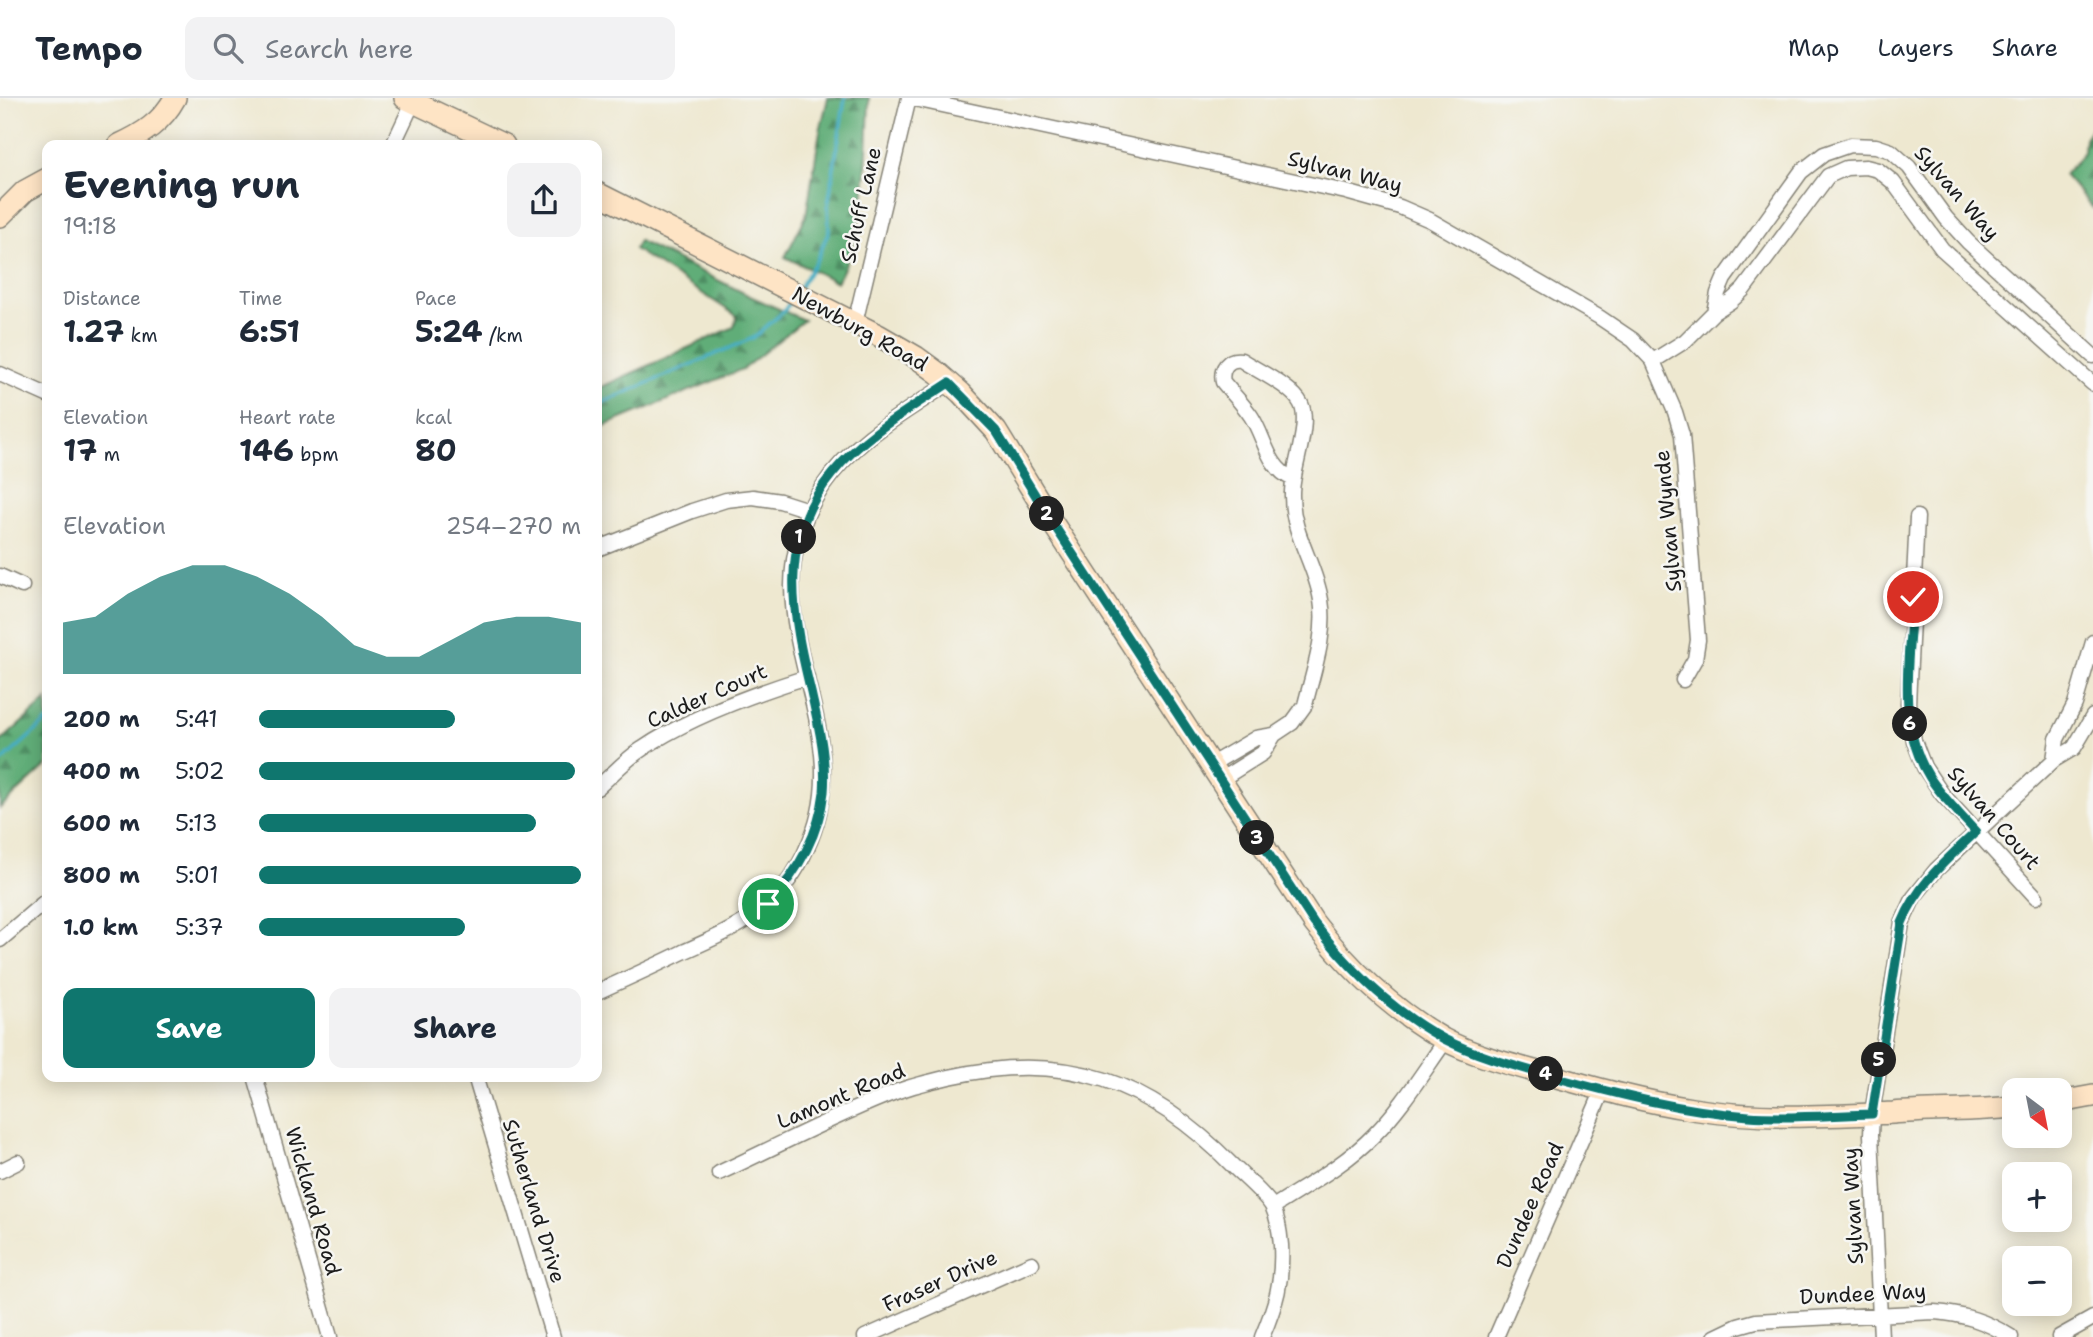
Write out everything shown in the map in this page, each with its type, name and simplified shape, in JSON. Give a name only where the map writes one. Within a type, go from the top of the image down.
[{"type":"main road","points":[[128,140],[159,121],[175,98]]},
{"type":"main road","points":[[411,99],[494,140]]},
{"type":"main road","points":[[0,216],[25,191],[42,181]]},
{"type":"main road","name":"Newburg Road","points":[[602,195],[818,303],[916,356],[949,383],[996,431],[1314,923],[1342,958],[1382,997],[1414,1021],[1446,1040],[1519,1067],[1603,1090],[1693,1110],[1749,1116],[2002,1108]]},
{"type":"main road","points":[[2072,1100],[2093,1096]]},
{"type":"street","name":"Schuff Lane","points":[[855,323],[909,98]]},
{"type":"street","name":"Sylvan Way","points":[[909,98],[1346,192],[1400,207],[1430,220],[1599,317],[1633,340],[1653,362],[1685,341],[1714,312],[1743,290],[1828,176],[1846,168],[1867,167],[1878,170],[1893,182],[1942,249],[2093,384]]},
{"type":"street","points":[[395,140],[411,99]]},
{"type":"street","name":"Sylvan Way","points":[[1714,312],[1724,278],[1801,172],[1824,154],[1850,145],[1876,146],[1891,151],[1901,159],[1968,242],[2093,356]]},
{"type":"street","points":[[1905,197],[1922,184]]},
{"type":"street","points":[[1215,773],[1263,753],[1275,735],[1292,723],[1305,705],[1323,616],[1321,598],[1298,537],[1293,513],[1293,479],[1304,429],[1301,403],[1293,393],[1241,360],[1228,362],[1223,369],[1223,382],[1250,415],[1278,469],[1293,479]]},
{"type":"street","name":"Sylvan Wynde","points":[[1653,362],[1682,435],[1698,640],[1695,659],[1684,680]]},
{"type":"street","points":[[0,374],[42,393]]},
{"type":"street","points":[[602,990],[738,926],[768,904],[792,876],[817,824],[824,791],[823,752],[794,613],[792,586],[795,555],[808,510],[826,481],[848,455],[871,435],[949,383]]},
{"type":"street","points":[[602,547],[692,510],[726,500],[753,497],[780,501],[808,510]]},
{"type":"street","name":"Sylvan Court","points":[[1917,517],[1908,677],[1909,719],[1919,756],[1931,779],[2036,897]]},
{"type":"street","points":[[0,576],[22,586]]},
{"type":"street","points":[[2054,760],[2057,739],[2088,678],[2093,642]]},
{"type":"street","name":"Calder Court","points":[[602,784],[640,750],[669,732],[807,677]]},
{"type":"street","name":"Sylvan Way","points":[[1881,1337],[1872,1114],[1902,923],[1920,887],[2054,760],[2074,748],[2093,716]]},
{"type":"street","points":[[0,940],[42,904]]},
{"type":"street","points":[[1262,1337],[1278,1295],[1282,1267],[1280,1238],[1273,1207],[1340,1164],[1374,1135],[1446,1040]]},
{"type":"street","name":"Lamont Road","points":[[719,1173],[899,1090],[972,1072],[1004,1068],[1044,1068],[1104,1078],[1160,1105],[1221,1153],[1273,1207]]},
{"type":"street","name":"Wickland Road","points":[[257,1082],[330,1337]]},
{"type":"street","name":"Sutherland Drive","points":[[477,1082],[553,1337]]},
{"type":"street","name":"Dundee Road","points":[[1496,1337],[1603,1090]]},
{"type":"street","points":[[0,1171],[18,1162]]},
{"type":"street","name":"Fraser Drive","points":[[865,1337],[1032,1263]]},
{"type":"street","name":"Dundee Way","points":[[1715,1337],[1756,1321],[1934,1312],[1962,1315],[1984,1322],[2011,1337]]},
{"type":"street","points":[[2059,1337],[2093,1318]]},
{"type":"green space","points":[[828,98],[869,98],[866,168],[860,215],[855,238],[837,282],[785,257],[806,216]]},
{"type":"green space","points":[[2093,126],[2093,208],[2064,175],[2084,152],[2085,138]]},
{"type":"green space","points":[[639,241],[804,320],[743,369],[602,427],[602,387],[734,327],[737,316],[634,249]]},
{"type":"green space","points":[[42,704],[42,770],[0,808],[0,742]]},
{"type":"waterway","points":[[800,287],[816,261],[829,231],[828,205],[845,98]]},
{"type":"waterway","points":[[602,403],[753,338],[784,311],[792,299]]},
{"type":"waterway","points":[[0,763],[42,725]]},
{"type":"route","points":[[768,904],[802,860],[817,824],[824,791],[823,752],[794,613],[792,586],[795,555],[808,510],[821,488],[848,455],[871,435],[949,383],[996,431],[1050,519],[1314,923],[1349,967],[1382,997],[1446,1040],[1481,1054],[1645,1101],[1749,1116],[1872,1114],[1902,923],[1920,887],[1976,832],[1931,779],[1914,741],[1908,703],[1913,597]]}]
